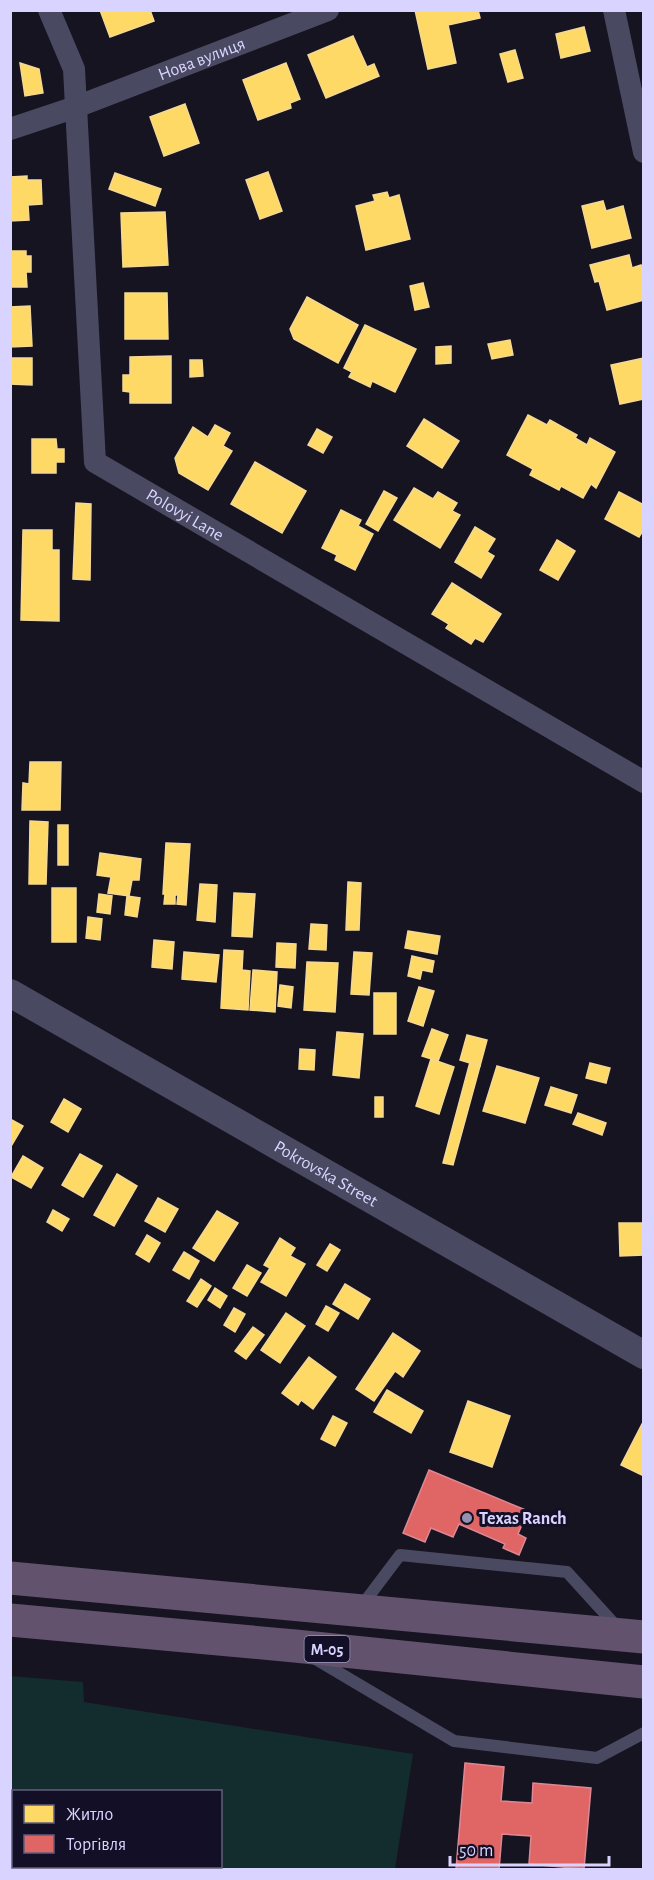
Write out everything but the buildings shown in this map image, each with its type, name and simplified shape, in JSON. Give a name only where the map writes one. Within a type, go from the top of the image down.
[{"type":"highway","name":"М-05","points":[[10,1578],[634,1636]]},
{"type":"highway","name":"М-05","points":[[10,1620],[295,1646],[644,1682]]},
{"type":"street","points":[[10,129],[76,107],[74,69],[49,10]]},
{"type":"street","name":"Нова вулиця","points":[[76,107],[328,10]]},
{"type":"street","points":[[614,10],[644,152]]},
{"type":"street","name":"Polovyi Lane","points":[[76,107],[94,462],[644,782]]},
{"type":"street","name":"Pokrovska Street","points":[[10,993],[644,1355]]},
{"type":"lane","points":[[358,1611],[400,1555],[567,1572],[634,1636]]},
{"type":"lane","points":[[295,1646],[454,1741],[597,1758],[644,1733]]},
{"type":"green space","points":[[10,1676],[83,1682],[84,1702],[413,1754],[395,1869],[94,1869],[92,1868],[222,1868],[222,1790],[12,1790],[12,1795],[10,1793]]},
{"type":"place","name":"Texas Ranch","points":[[467,1518]]}]
